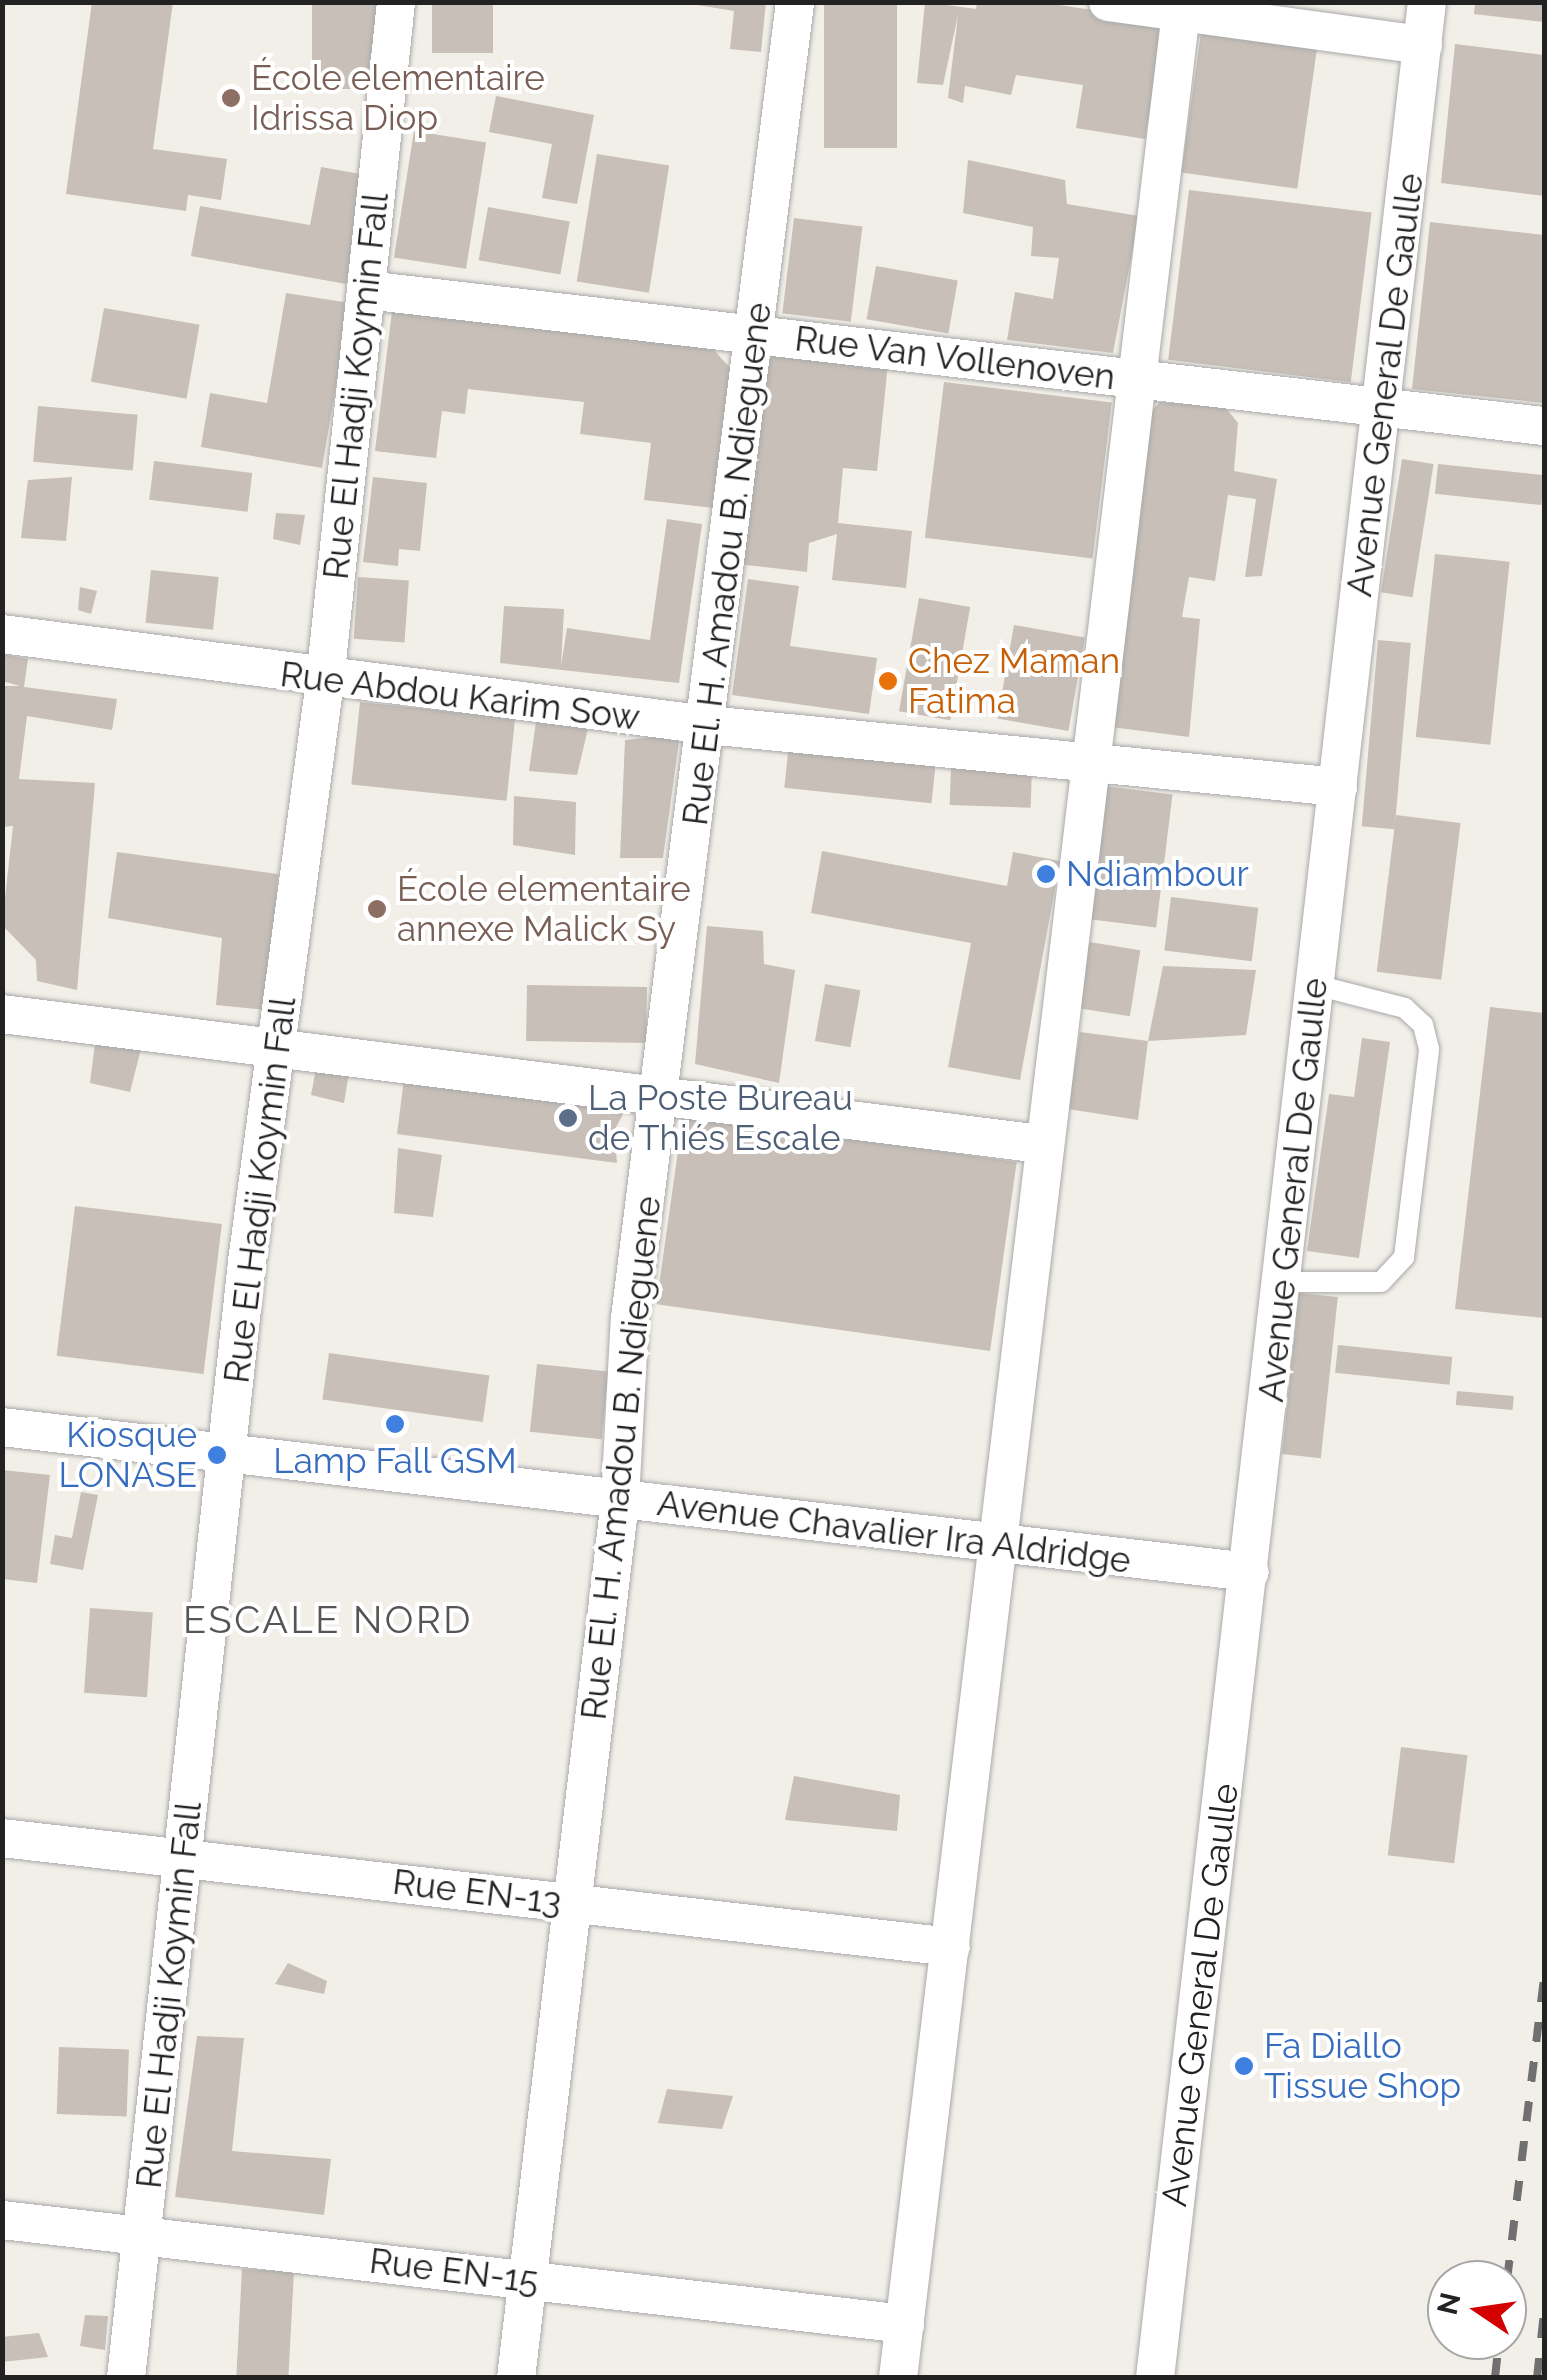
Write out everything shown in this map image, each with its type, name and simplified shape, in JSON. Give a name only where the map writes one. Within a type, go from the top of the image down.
[{"type":"street","name":"Rue El Hadji Koymin Fall","points":[[126,2378],[274,1049],[326,681],[396,2]]},
{"type":"street","name":"Rue El. H. Amadou B. Ndieguene","points":[[516,2378],[620,1500],[630,1318],[662,1094],[796,2]]},
{"type":"street","points":[[1108,2],[1182,8],[1424,45]]},
{"type":"street","name":"Avenue General De Gaulle","points":[[1155,2378],[1384,408],[1427,2]]},
{"type":"street","points":[[898,2378],[999,1547],[1042,1144],[1182,8]]},
{"type":"street","name":"Rue Van Vollenoven","points":[[366,290],[1544,426]]},
{"type":"street","name":"Rue Abdou Karim Sow","points":[[2,634],[326,681],[707,725],[1338,788]]},
{"type":"street","points":[[2,1014],[1042,1144]]},
{"type":"street","name":"Avenue Chavalier Ira Aldridge","points":[[2,1428],[999,1547],[1250,1572]]},
{"type":"street","name":"Rue EN-13","points":[[2,1838],[951,1947]]},
{"type":"street","name":"Rue EN-15","points":[[2,2220],[905,2324]]},
{"type":"lane","points":[[1282,1282],[1380,1282],[1404,1257],[1429,1049],[1423,1025],[1405,1008],[1316,985]]},
{"type":"building","points":[[92,2],[173,2],[153,149],[227,159],[221,200],[188,195],[186,211],[66,194]]},
{"type":"building","points":[[312,2],[379,2],[379,89],[312,89]]},
{"type":"building","points":[[432,2],[493,2],[493,53],[432,53]]},
{"type":"building","points":[[679,2],[766,2],[761,52],[730,49],[734,11]]},
{"type":"building","points":[[824,2],[897,2],[897,148],[824,148]]},
{"type":"building","points":[[925,2],[976,9],[977,2],[1040,2],[1164,21],[1145,139],[1076,128],[1083,85],[1016,75],[1011,95],[965,86],[963,103],[948,98],[958,15],[943,85],[917,83]]},
{"type":"building","points":[[1475,2],[1544,2],[1544,22],[1474,14]]},
{"type":"building","points":[[1202,26],[1318,42],[1297,189],[1181,173]]},
{"type":"building","points":[[1455,44],[1544,55],[1544,196],[1441,183]]},
{"type":"building","points":[[496,96],[594,115],[577,204],[542,198],[552,144],[489,132]]},
{"type":"building","points":[[414,131],[486,142],[466,269],[394,257]]},
{"type":"building","points":[[597,154],[669,165],[649,293],[577,281]]},
{"type":"building","points":[[968,160],[1065,180],[1067,204],[1139,216],[1113,353],[1007,340],[1015,292],[1053,299],[1059,258],[1031,256],[1033,227],[963,213]]},
{"type":"building","points":[[321,167],[366,175],[346,284],[191,256],[200,206],[310,225]]},
{"type":"building","points":[[1189,190],[1372,212],[1351,382],[1168,360]]},
{"type":"building","points":[[488,207],[570,221],[560,275],[479,260]]},
{"type":"building","points":[[794,218],[862,226],[851,322],[782,313]]},
{"type":"building","points":[[1430,222],[1544,235],[1544,403],[1412,389]]},
{"type":"building","points":[[876,266],[958,280],[948,334],[867,319]]},
{"type":"building","points":[[286,293],[350,303],[322,468],[201,447],[210,393],[267,403]]},
{"type":"building","points":[[104,308],[200,325],[187,399],[91,382]]},
{"type":"building","points":[[392,311],[713,349],[731,369],[714,508],[644,500],[651,443],[580,434],[584,402],[468,389],[465,414],[442,411],[436,458],[375,451]]},
{"type":"building","points":[[758,350],[888,363],[877,471],[843,468],[838,523],[912,531],[906,588],[832,580],[837,534],[809,543],[807,572],[737,564]]},
{"type":"building","points":[[944,382],[1112,403],[1093,558],[925,538]]},
{"type":"building","points":[[1160,402],[1225,407],[1238,423],[1234,471],[1277,479],[1262,576],[1245,577],[1256,499],[1228,495],[1215,581],[1189,577],[1182,617],[1200,619],[1189,737],[1111,727],[1144,419]]},
{"type":"building","points":[[38,406],[138,415],[133,471],[33,462]]},
{"type":"building","points":[[1402,459],[1434,464],[1412,597],[1381,592]]},
{"type":"building","points":[[154,461],[252,473],[248,512],[149,500]]},
{"type":"building","points":[[1438,464],[1544,475],[1541,505],[1435,494]]},
{"type":"building","points":[[72,477],[66,541],[21,538],[28,480]]},
{"type":"building","points":[[373,477],[427,483],[420,551],[399,549],[398,566],[363,562]]},
{"type":"building","points":[[276,513],[305,515],[300,545],[273,539]]},
{"type":"building","points":[[667,519],[702,524],[679,683],[500,663],[504,606],[564,609],[561,666],[567,628],[650,640]]},
{"type":"building","points":[[1435,554],[1510,562],[1490,745],[1416,737]]},
{"type":"building","points":[[151,570],[219,577],[213,630],[145,623]]},
{"type":"building","points":[[358,577],[409,581],[405,642],[354,639]]},
{"type":"building","points":[[748,579],[799,586],[790,646],[877,658],[869,714],[732,695]]},
{"type":"building","points":[[80,587],[97,591],[91,614],[78,610]]},
{"type":"building","points":[[919,598],[970,607],[950,720],[899,711]]},
{"type":"building","points":[[1014,625],[1085,638],[1068,731],[998,719]]},
{"type":"building","points":[[1378,640],[1411,643],[1395,829],[1362,826]]},
{"type":"building","points":[[2,654],[28,659],[24,687],[117,699],[112,730],[27,716],[19,779],[95,783],[77,990],[37,981],[36,960],[2,925],[13,826],[2,827],[2,686],[20,686],[2,681]]},
{"type":"building","points":[[360,702],[515,718],[506,801],[351,785]]},
{"type":"building","points":[[537,715],[590,720],[577,775],[529,771]]},
{"type":"building","points":[[680,734],[663,858],[620,858],[625,740]]},
{"type":"building","points":[[789,743],[936,758],[931,803],[784,788]]},
{"type":"building","points":[[951,767],[1032,770],[1031,808],[950,805]]},
{"type":"building","points":[[1104,786],[1172,794],[1156,927],[1088,919]]},
{"type":"building","points":[[514,796],[576,802],[575,855],[513,845]]},
{"type":"building","points":[[1396,815],[1461,823],[1441,980],[1377,972]]},
{"type":"building","points":[[822,851],[1007,886],[1013,852],[1060,861],[1020,1080],[948,1067],[971,943],[811,913]]},
{"type":"building","points":[[117,852],[278,874],[267,1010],[216,1005],[222,938],[108,918]]},
{"type":"building","points":[[1171,897],[1258,908],[1252,961],[1164,951]]},
{"type":"building","points":[[707,926],[763,931],[764,964],[795,970],[779,1083],[695,1064]]},
{"type":"building","points":[[1089,942],[1140,950],[1130,1016],[1079,1008]]},
{"type":"building","points":[[1163,966],[1256,970],[1246,1035],[1148,1041]]},
{"type":"building","points":[[825,984],[860,990],[850,1047],[815,1041]]},
{"type":"building","points":[[527,985],[647,987],[646,1043],[526,1041]]},
{"type":"building","points":[[1490,1007],[1544,1013],[1544,1318],[1455,1309]]},
{"type":"building","points":[[1080,1032],[1148,1041],[1138,1120],[1068,1109]]},
{"type":"building","points":[[1362,1038],[1390,1042],[1359,1258],[1307,1251],[1329,1094],[1354,1097]]},
{"type":"building","points":[[95,1043],[141,1049],[130,1092],[90,1083]]},
{"type":"building","points":[[316,1069],[349,1073],[344,1103],[311,1095]]},
{"type":"building","points":[[404,1079],[629,1103],[614,1131],[617,1163],[397,1134]]},
{"type":"building","points":[[683,1115],[1017,1162],[990,1351],[656,1304]]},
{"type":"building","points":[[398,1148],[442,1155],[433,1217],[394,1213]]},
{"type":"building","points":[[75,1206],[222,1224],[203,1374],[57,1356]]},
{"type":"building","points":[[1299,1293],[1338,1297],[1321,1458],[1282,1454]]},
{"type":"building","points":[[1338,1345],[1452,1357],[1449,1385],[1335,1373]]},
{"type":"building","points":[[329,1353],[489,1376],[483,1422],[322,1400]]},
{"type":"building","points":[[537,1364],[609,1372],[601,1439],[530,1432]]},
{"type":"building","points":[[1457,1391],[1514,1396],[1513,1410],[1456,1405]]},
{"type":"building","points":[[2,1470],[50,1475],[37,1583],[2,1579]]},
{"type":"building","points":[[81,1492],[98,1495],[83,1570],[50,1564],[55,1535],[72,1538]]},
{"type":"building","points":[[90,1608],[153,1612],[147,1697],[84,1693]]},
{"type":"building","points":[[1401,1747],[1468,1755],[1454,1863],[1388,1855]]},
{"type":"building","points":[[794,1776],[900,1795],[897,1831],[785,1820]]},
{"type":"building","points":[[288,1963],[327,1981],[324,1994],[275,1984]]},
{"type":"building","points":[[197,2036],[244,2038],[232,2151],[331,2159],[324,2215],[175,2197]]},
{"type":"building","points":[[59,2047],[129,2049],[127,2116],[57,2114]]},
{"type":"building","points":[[667,2089],[733,2096],[722,2129],[658,2123]]},
{"type":"building","points":[[242,2269],[294,2272],[288,2378],[236,2378]]},
{"type":"building","points":[[85,2315],[108,2316],[105,2350],[80,2346]]},
{"type":"building","points":[[39,2333],[48,2357],[2,2362],[2,2337]]},
{"type":"railway","points":[[1509,2260],[1544,1980]]},
{"type":"railway","points":[[1537,2378],[1544,2312]]},
{"type":"railway","points":[[1495,2378],[1497,2360]]},
{"type":"place","name":"École elementaire Idrissa Diop","points":[[231,98]]},
{"type":"place","name":"Chez Maman Fatima","points":[[888,681]]},
{"type":"place","name":"Ndiambour","points":[[1046,874]]},
{"type":"place","name":"École elementaire annexe Malick Sy","points":[[377,909]]},
{"type":"place","name":"La Poste Bureau de Thiés Escale","points":[[568,1118]]},
{"type":"place","name":"Lamp Fall GSM","points":[[395,1424]]},
{"type":"place","name":"Kiosque LONASE","points":[[217,1455]]},
{"type":"place","name":"Fa Diallo Tissue Shop","points":[[1244,2066]]},
{"type":"district","name":"ESCALE NORD","points":[[328,1620]]}]
